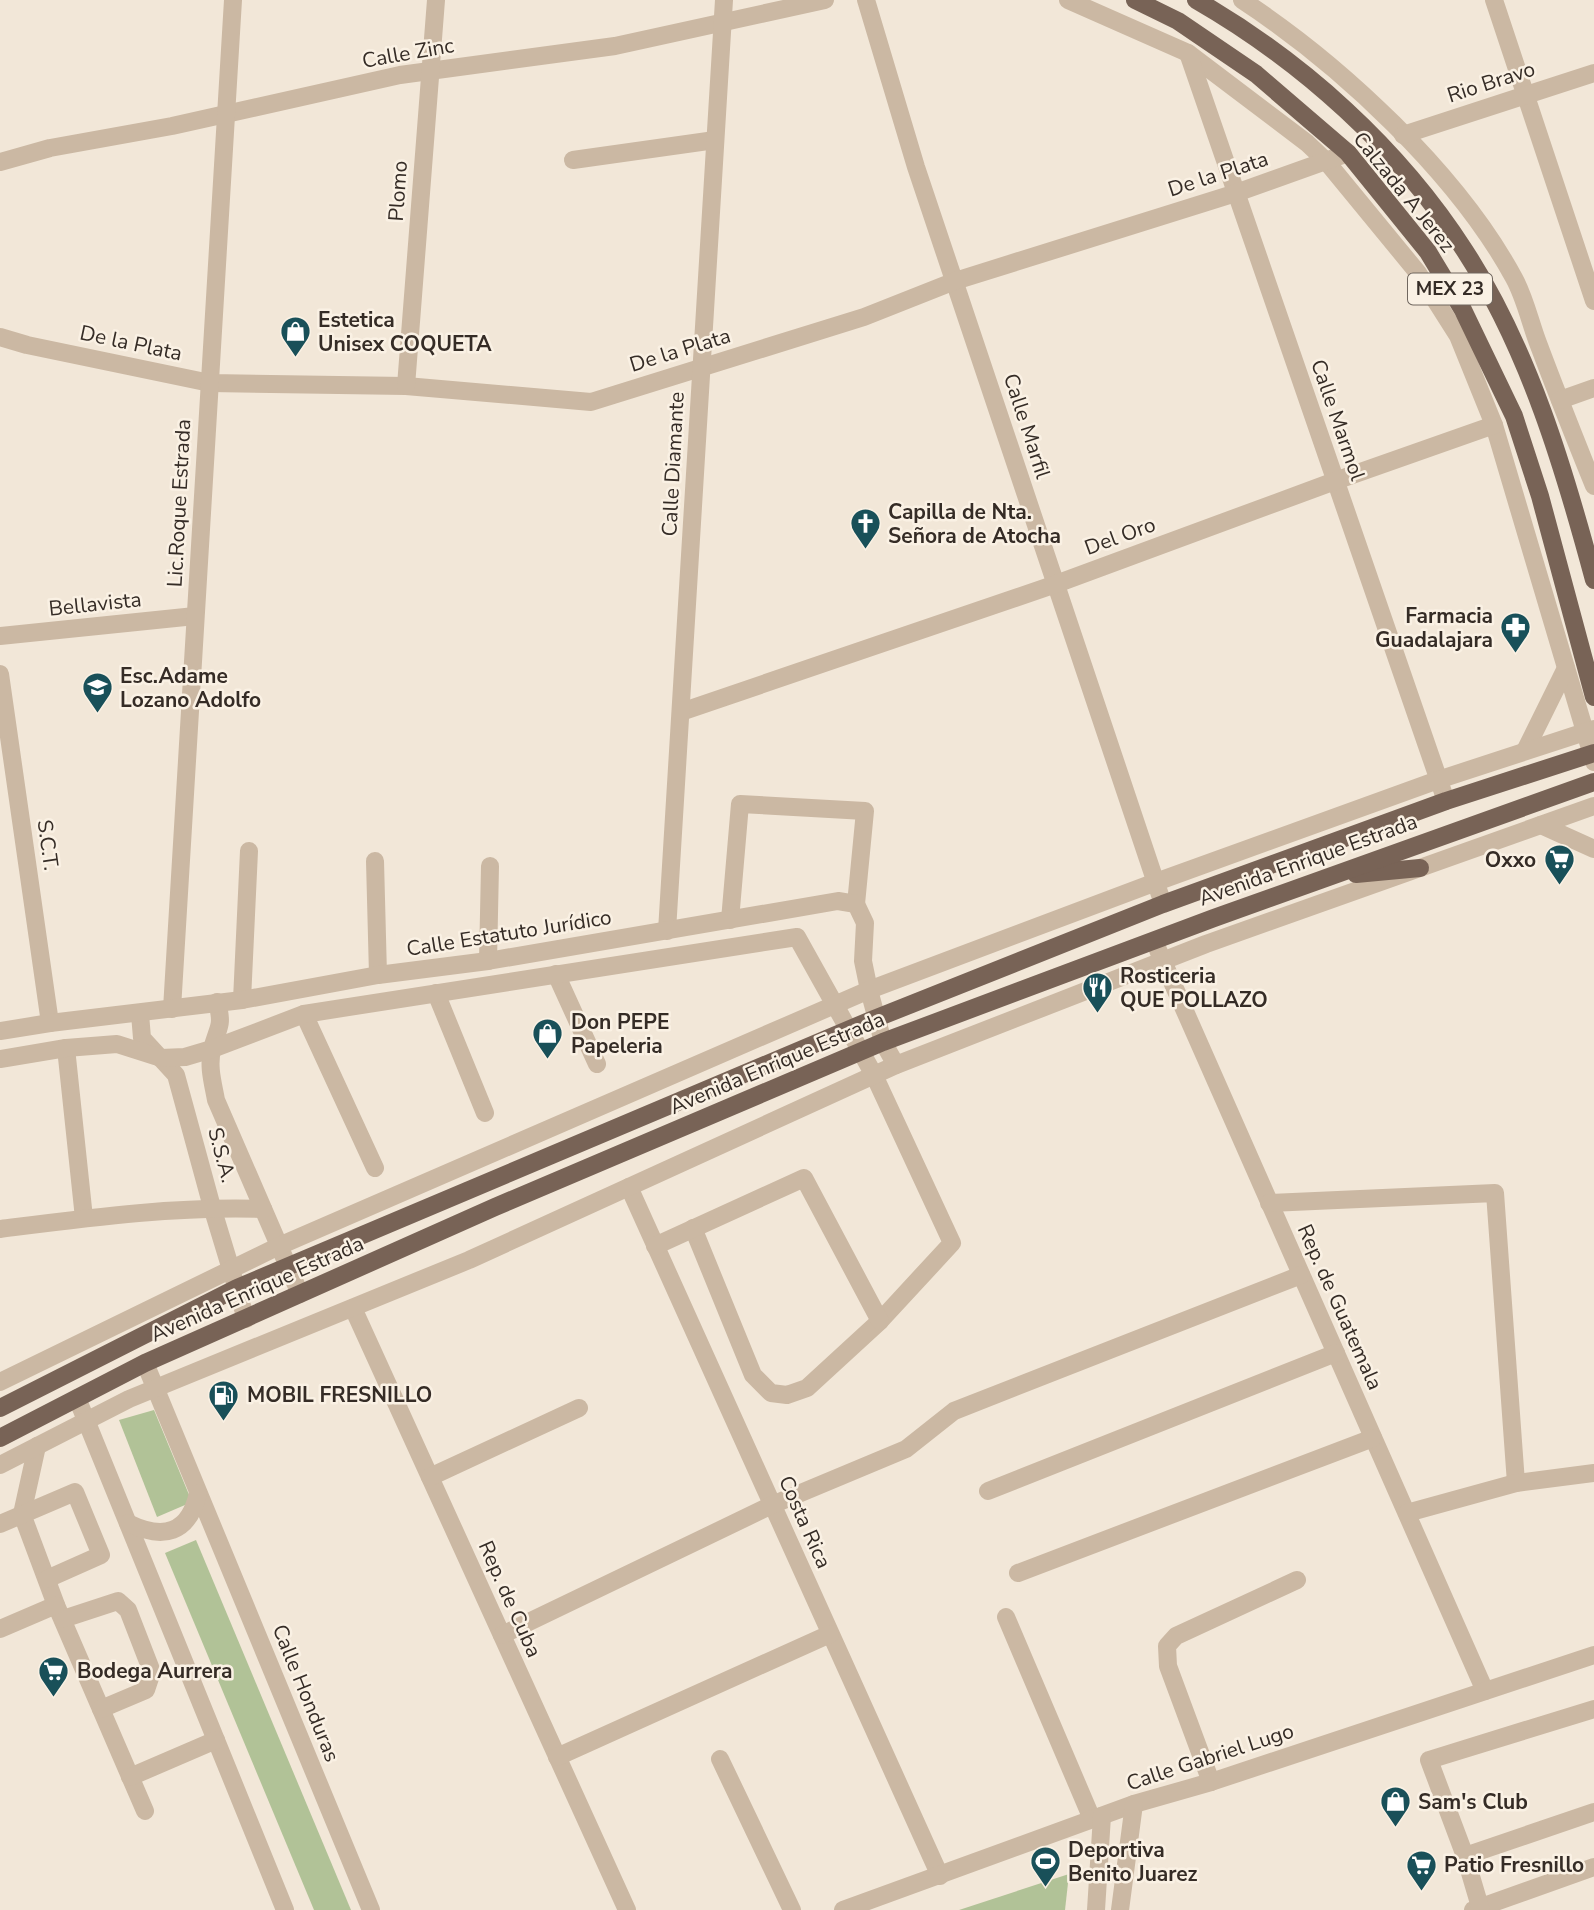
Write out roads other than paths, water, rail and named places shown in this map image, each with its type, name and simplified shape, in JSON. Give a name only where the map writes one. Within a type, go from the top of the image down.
[{"type":"main road","name":"Calzada A Jerez","points":[[1135,0],[1178,22],[1255,74],[1348,153],[1428,252],[1463,310],[1509,404],[1541,496],[1594,697]]},
{"type":"main road","name":"Calzada A Jerez","points":[[1196,0],[1233,21],[1329,94],[1376,139],[1431,204],[1465,251],[1492,298],[1542,410],[1594,580]]},
{"type":"main road","name":"Avenida Enrique Estrada","points":[[0,1408],[237,1288],[849,1030],[1163,904],[1446,801],[1593,756]]},
{"type":"main road","name":"Avenida Enrique Estrada","points":[[0,1438],[145,1363],[495,1207],[883,1042],[1328,877],[1594,782]]},
{"type":"main road","points":[[1328,877],[1420,868]]},
{"type":"street","name":"Lic.Roque Estrada","points":[[172,1009],[233,0]]},
{"type":"street","name":"Plomo","points":[[406,386],[436,0]]},
{"type":"street","name":"Calle Diamante","points":[[667,931],[724,0]]},
{"type":"street","name":"Calle Zinc","points":[[0,162],[50,148],[226,114],[400,75],[615,46],[825,0]]},
{"type":"street","name":"Calle Marfil","points":[[866,0],[916,167],[1163,904]]},
{"type":"street","points":[[1069,0],[1188,53],[1307,143],[1326,161],[1424,283],[1458,336],[1494,425],[1566,668],[1589,730],[1593,756]]},
{"type":"street","points":[[1242,0],[1268,17],[1345,79],[1449,183],[1481,226],[1515,280],[1594,486]]},
{"type":"street","points":[[1494,0],[1594,301]]},
{"type":"street","name":"Calle Marmol","points":[[1188,53],[1446,801]]},
{"type":"street","name":"Rio Bravo","points":[[1403,135],[1594,73]]},
{"type":"street","points":[[573,160],[715,140]]},
{"type":"street","name":"De la Plata","points":[[0,337],[209,383],[406,386],[591,402],[864,317],[955,281],[1236,193],[1348,153]]},
{"type":"street","points":[[1560,400],[1594,388]]},
{"type":"street","name":"Del Oro","points":[[681,712],[1056,584],[1494,425]]},
{"type":"street","name":"Bellavista","points":[[0,636],[195,617]]},
{"type":"street","points":[[1525,751],[1566,668]]},
{"type":"street","name":"S.C.T.","points":[[0,674],[50,1023]]},
{"type":"street","points":[[0,1382],[279,1246],[834,1004],[1156,882],[1438,780],[1589,730]]},
{"type":"street","points":[[730,920],[740,804],[865,811],[856,904],[865,923],[863,961],[869,990],[883,1042],[896,1065]]},
{"type":"street","points":[[0,1465],[155,1388],[469,1260],[896,1065],[1163,961],[1594,806]]},
{"type":"street","points":[[1541,825],[1594,849]]},
{"type":"street","points":[[242,1000],[249,851]]},
{"type":"street","points":[[375,860],[378,975]]},
{"type":"street","points":[[488,961],[490,866]]},
{"type":"street","name":"Calle Estatuto Jurídico","points":[[0,1031],[242,1000],[378,975],[488,961],[838,901],[856,904]]},
{"type":"street","points":[[693,1228],[753,1375],[771,1393],[787,1395],[807,1388],[880,1321],[953,1243],[874,1075],[797,937],[796,909]]},
{"type":"street","points":[[0,1059],[66,1048],[117,1044],[161,1058],[185,1057],[304,1014],[797,937]]},
{"type":"street","name":"Rep. de Guatemala","points":[[1153,941],[1485,1691]]},
{"type":"street","points":[[988,945],[997,970]]},
{"type":"street","points":[[556,974],[597,1063]]},
{"type":"street","points":[[436,993],[485,1113]]},
{"type":"street","name":"S.S.A.","points":[[217,1002],[221,1017],[220,1029],[212,1049],[210,1071],[216,1100],[300,1294]]},
{"type":"street","name":"S.S.A.","points":[[139,1014],[142,1038],[176,1075],[246,1318]]},
{"type":"street","points":[[304,1014],[375,1168]]},
{"type":"street","points":[[66,1048],[84,1218]]},
{"type":"street","points":[[655,1246],[804,1178],[880,1321]]},
{"type":"street","name":"Costa Rica","points":[[629,1187],[940,1876]]},
{"type":"street","points":[[1269,1203],[1495,1193],[1516,1483]]},
{"type":"street","points":[[0,1229],[84,1218],[212,1207],[263,1209]]},
{"type":"street","points":[[502,1635],[772,1505],[906,1449],[954,1411],[1301,1275]]},
{"type":"street","name":"Rep. de Cuba","points":[[353,1308],[627,1910]]},
{"type":"street","points":[[988,1491],[1336,1353]]},
{"type":"street","name":"Calle Honduras","points":[[145,1363],[371,1910]]},
{"type":"street","points":[[77,1398],[285,1910]]},
{"type":"street","points":[[430,1477],[579,1408]]},
{"type":"street","points":[[1018,1573],[1373,1438]]},
{"type":"street","points":[[37,1446],[22,1514],[60,1612],[145,1811]]},
{"type":"street","points":[[1407,1513],[1516,1483],[1594,1473]]},
{"type":"street","points":[[0,1524],[75,1492],[101,1555],[47,1578]]},
{"type":"street","points":[[128,1524],[146,1532],[164,1534],[181,1525],[194,1513],[198,1493]]},
{"type":"street","points":[[1211,1782],[1168,1666],[1167,1646],[1176,1636],[1297,1580]]},
{"type":"street","points":[[0,1629],[60,1612],[118,1601],[128,1610],[152,1672],[146,1690],[101,1709]]},
{"type":"street","points":[[1006,1617],[1097,1818],[1096,1910]]},
{"type":"street","points":[[557,1757],[830,1633]]},
{"type":"street","name":"Calle Gabriel Lugo","points":[[843,1910],[1134,1804],[1211,1782],[1594,1655]]},
{"type":"street","points":[[1594,1709],[1429,1760],[1465,1856],[1478,1909],[1594,1867]]},
{"type":"street","points":[[130,1777],[216,1740]]},
{"type":"street","points":[[720,1759],[792,1910]]},
{"type":"street","points":[[1120,1910],[1134,1804]]},
{"type":"street","points":[[1465,1856],[1594,1812]]},
{"type":"place","name":"Estetica Unisex COQUETA","points":[[295,359]]},
{"type":"place","name":"Capilla de Nta. Señora de Atocha","points":[[865,551]]},
{"type":"place","name":"Farmacia Guadalajara","points":[[1516,655]]},
{"type":"place","name":"Esc.Adame Lozano Adolfo","points":[[97,715]]},
{"type":"place","name":"Oxxo","points":[[1559,887]]},
{"type":"place","name":"Rosticeria QUE POLLAZO","points":[[1097,1015]]},
{"type":"place","name":"Don PEPE Papeleria","points":[[548,1061]]},
{"type":"place","name":"MOBIL FRESNILLO","points":[[224,1422]]},
{"type":"place","name":"Bodega Aurrera","points":[[54,1698]]},
{"type":"place","name":"Sam's Club","points":[[1395,1829]]},
{"type":"place","name":"Deportiva Benito Juarez","points":[[1045,1889]]},
{"type":"place","name":"Patio Fresnillo","points":[[1421,1892]]}]
